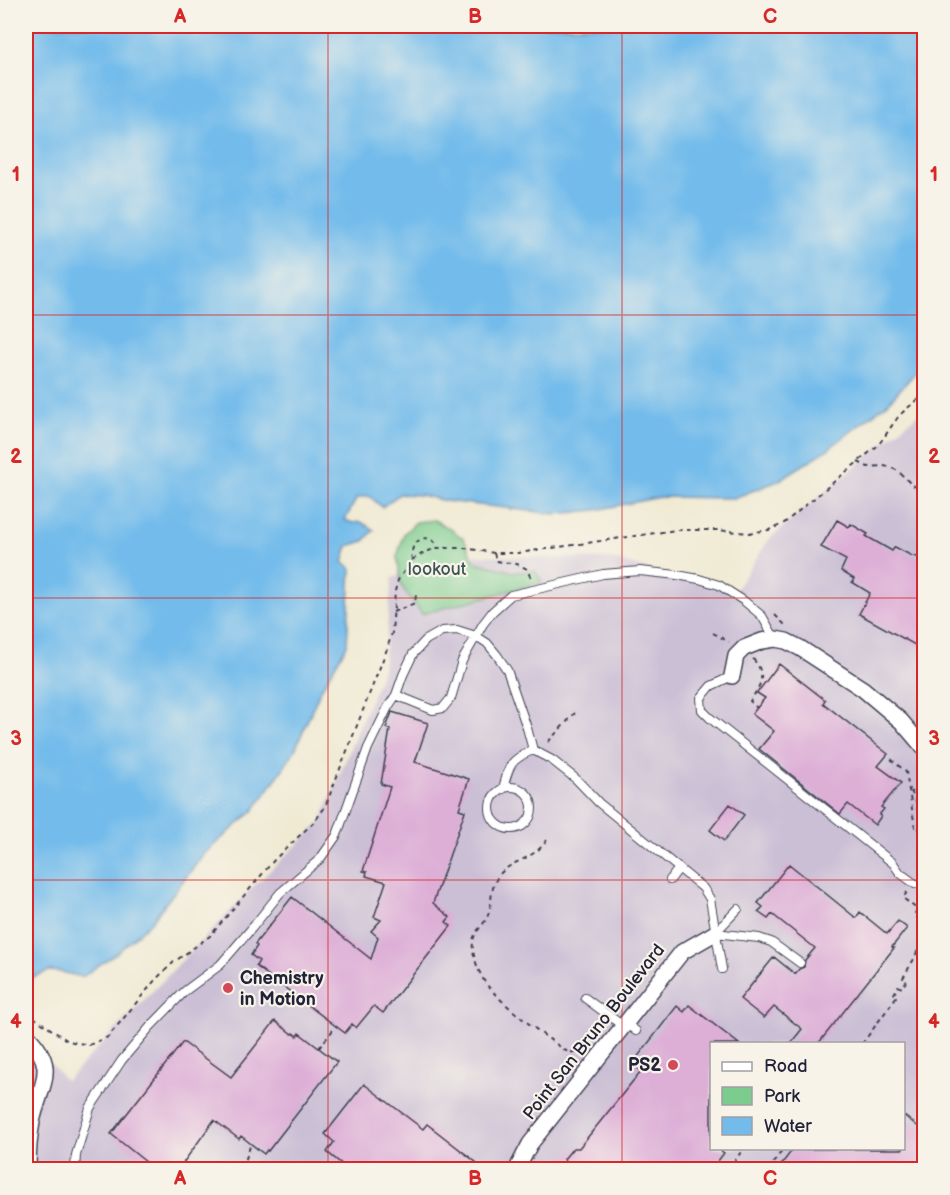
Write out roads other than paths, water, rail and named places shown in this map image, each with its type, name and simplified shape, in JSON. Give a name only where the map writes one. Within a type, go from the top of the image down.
[{"type":"street","points":[[732,676],[736,656],[744,648],[762,641],[775,639],[786,641],[863,689],[901,721],[924,748]]},
{"type":"street","name":"Point San Bruno Boulevard","points":[[519,1170],[519,1165],[530,1144],[598,1058],[628,1027],[682,952],[715,933]]},
{"type":"street","points":[[26,1035],[44,1059],[45,1070],[45,1079],[32,1122],[28,1170]]},
{"type":"lane","points":[[396,695],[433,710],[443,708],[451,698],[462,661],[476,636],[493,611],[511,595],[603,574],[640,572],[677,575],[719,585],[762,616],[775,639]]},
{"type":"lane","points":[[75,1170],[76,1155],[90,1108],[122,1060],[185,992],[220,965],[280,893],[320,858],[337,835],[368,748],[396,695],[412,654],[426,640],[442,631],[457,630],[476,636],[487,643],[507,670],[533,750],[552,760],[576,779],[599,803],[703,888],[710,899],[722,969]]},
{"type":"lane","points":[[732,676],[711,686],[701,698],[702,710],[894,863],[900,873],[917,882]]},
{"type":"lane","points":[[503,789],[520,790],[529,798],[531,804],[531,816],[528,821],[512,830],[505,828],[491,816],[493,797],[503,789],[510,765],[521,755],[533,750]]},
{"type":"lane","points":[[669,880],[678,868]]},
{"type":"lane","points":[[715,933],[738,909]]},
{"type":"lane","points":[[715,933],[759,938],[771,942],[800,963]]},
{"type":"lane","points":[[585,998],[628,1027]]},
{"type":"water","points":[[26,26],[924,26],[924,363],[888,403],[827,450],[778,481],[734,498],[660,497],[596,510],[556,514],[445,501],[421,495],[400,494],[382,507],[369,496],[357,498],[345,520],[353,523],[361,522],[374,530],[364,541],[348,546],[343,562],[351,568],[347,645],[320,691],[295,750],[285,766],[254,810],[204,854],[151,922],[118,952],[82,977],[49,971],[26,980]]},
{"type":"place","name":"Chemistry in Motion","points":[[228,988]]},
{"type":"place","name":"PS2","points":[[673,1065]]},
{"type":"park label","name":"lookout","points":[[437,569]]}]
